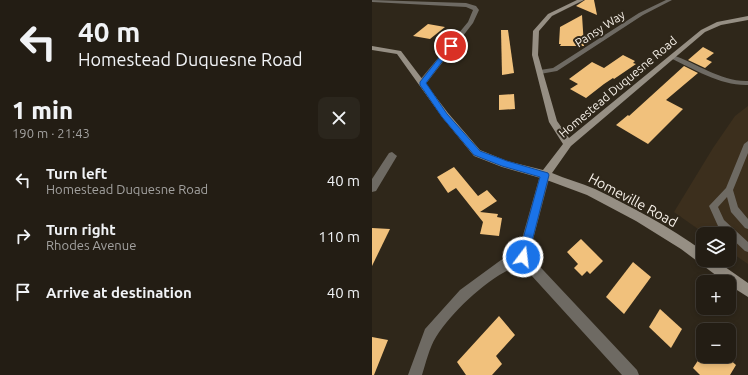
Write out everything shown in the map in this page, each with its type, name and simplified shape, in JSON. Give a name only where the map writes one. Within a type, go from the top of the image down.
[{"type":"street","points":[[372,0],[466,5],[474,7],[476,10],[471,22],[422,83]]},
{"type":"street","points":[[568,144],[553,122],[535,55],[536,31],[550,15],[581,0]]},
{"type":"street","name":"Homestead Duquesne Road","points":[[545,175],[568,144],[703,31],[718,23],[748,18]]},
{"type":"street","points":[[372,48],[399,52],[445,116],[477,153],[505,164],[545,175],[523,257]]},
{"type":"street","points":[[372,188],[392,156]]},
{"type":"street","name":"Homeville Road","points":[[545,175],[598,196],[640,218],[696,253]]},
{"type":"street","points":[[415,375],[430,334],[464,294],[505,264],[523,257]]},
{"type":"street","points":[[523,257],[632,375]]},
{"type":"street","name":"Homeville Road","points":[[715,267],[748,292]]},
{"type":"lane","name":"Pansy Way","points":[[540,72],[555,70],[641,14],[670,0]]},
{"type":"lane","points":[[672,57],[723,79],[741,84],[748,83]]},
{"type":"lane","points":[[748,144],[729,190],[713,206],[721,223],[748,248]]},
{"type":"lane","points":[[729,190],[734,209],[748,225]]},
{"type":"shaded area","points":[[748,106],[748,264],[736,256],[736,227],[696,228],[674,212],[713,148],[735,116]]},
{"type":"building","points":[[585,0],[594,0],[597,15],[576,6]]},
{"type":"building","points":[[582,15],[584,46],[560,46],[560,27]]},
{"type":"building","points":[[428,24],[445,27],[430,39],[413,36]]},
{"type":"building","points":[[501,30],[508,30],[514,73],[502,75]]},
{"type":"building","points":[[703,47],[714,53],[706,59],[712,62],[705,68],[688,60]]},
{"type":"building","points":[[623,55],[635,61],[633,63],[636,64],[604,84],[586,98],[570,89],[578,84],[569,79],[592,62],[604,68]]},
{"type":"building","points":[[684,66],[698,73],[666,100],[683,109],[648,144],[616,125],[628,115],[629,116]]},
{"type":"building","points":[[514,94],[515,109],[499,110],[499,95]]},
{"type":"building","points":[[454,167],[478,196],[487,190],[497,201],[480,212],[498,214],[497,217],[502,218],[499,236],[480,234],[483,222],[456,188],[448,193],[437,177]]},
{"type":"building","points":[[372,228],[390,229],[372,266]]},
{"type":"building","points":[[581,239],[603,261],[590,274],[587,271],[582,276],[574,268],[578,264],[567,252]]},
{"type":"building","points":[[633,262],[651,277],[624,314],[606,297]]},
{"type":"building","points":[[660,309],[682,329],[671,348],[649,327]]},
{"type":"building","points":[[499,316],[515,335],[496,356],[502,364],[492,375],[466,375],[457,362]]},
{"type":"building","points":[[372,337],[388,340],[374,375],[372,375]]},
{"type":"building","points":[[696,363],[734,363],[736,365],[730,375],[700,375],[693,368]]},
{"type":"route","points":[[451,46],[422,83],[445,116],[477,153],[505,164],[545,175],[523,257]]}]
